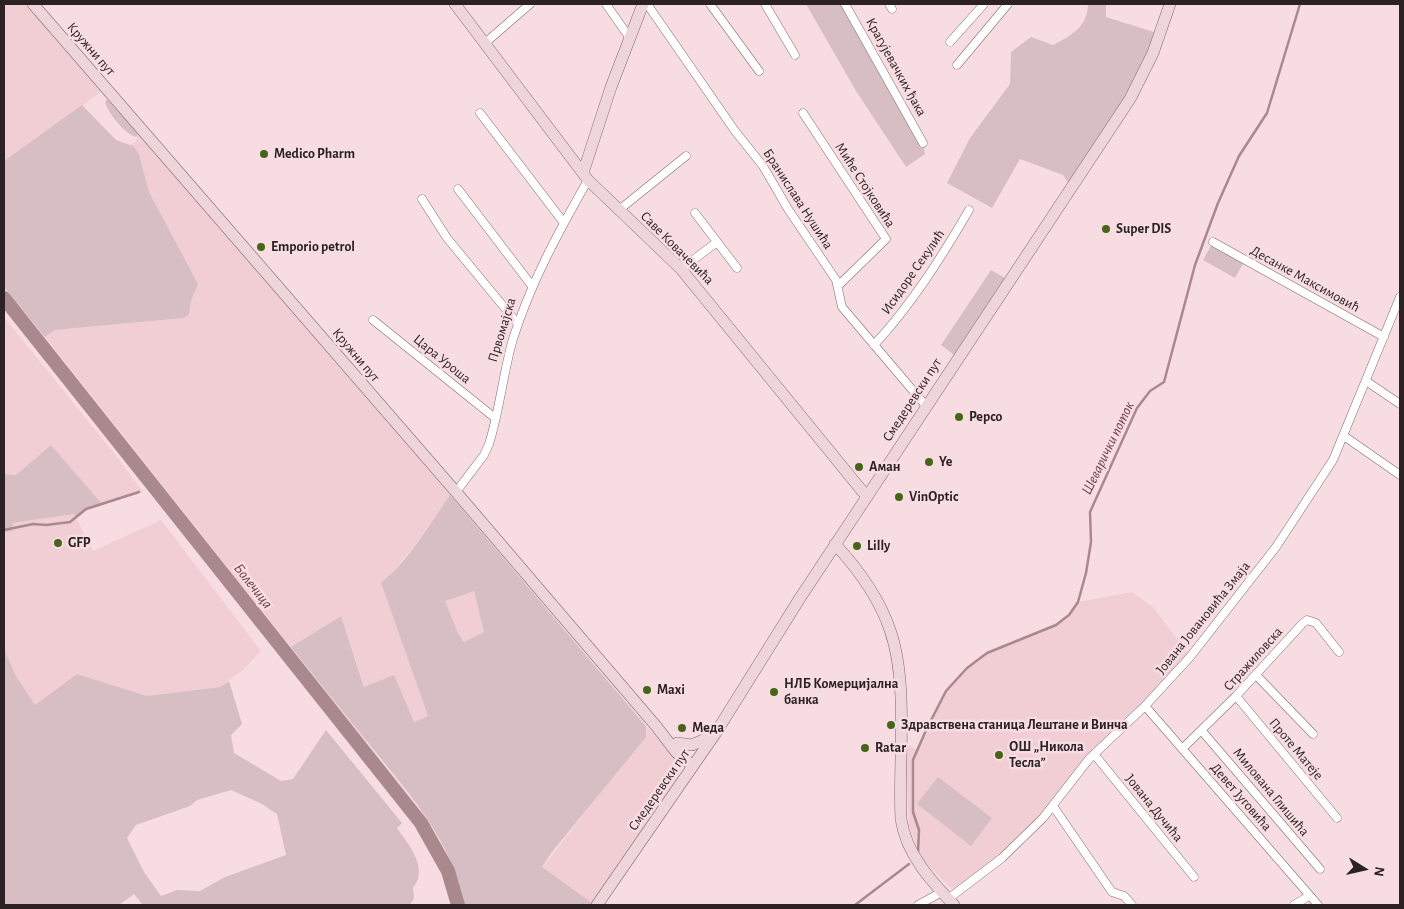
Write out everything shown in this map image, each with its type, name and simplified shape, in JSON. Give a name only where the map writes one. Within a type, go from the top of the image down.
[{"type":"main road","name":"Кружни пут","points":[[32,4],[456,492],[656,726],[677,748],[695,763]]},
{"type":"main road","name":"Саве Ковачевића","points":[[455,4],[586,176],[681,270],[867,498]]},
{"type":"main road","name":"Првомајска","points":[[586,176],[595,132],[643,4]]},
{"type":"main road","name":"Смедеревски пут","points":[[597,905],[715,734],[835,544],[1130,99],[1153,53],[1170,4]]},
{"type":"main road","points":[[835,544],[854,565],[868,586],[890,630],[895,647],[899,686],[902,828],[911,851],[948,899]]},
{"type":"main road","points":[[682,783],[683,767],[677,748],[692,745],[715,734]]},
{"type":"street","points":[[484,43],[530,4]]},
{"type":"street","points":[[606,4],[629,38]]},
{"type":"street","name":"Бранислава Нушића","points":[[647,4],[735,131],[764,166],[788,209],[838,286],[842,307],[926,406]]},
{"type":"street","points":[[710,4],[759,71]]},
{"type":"street","points":[[765,4],[795,54]]},
{"type":"street","name":"Крагујевачких ђака","points":[[846,4],[923,143]]},
{"type":"street","points":[[950,42],[984,4]]},
{"type":"street","points":[[957,65],[1008,4]]},
{"type":"street","points":[[480,113],[564,223]]},
{"type":"street","name":"Миће Стојковића","points":[[804,113],[886,239],[838,286]]},
{"type":"street","points":[[619,210],[686,156]]},
{"type":"street","name":"Првомајска","points":[[456,492],[484,455],[518,324],[532,286],[586,176]]},
{"type":"street","points":[[458,189],[532,286]]},
{"type":"street","points":[[422,199],[447,238],[518,324]]},
{"type":"street","name":"Исидоре Секулић","points":[[874,345],[900,316],[924,282],[969,210]]},
{"type":"street","points":[[695,213],[737,268]]},
{"type":"street","points":[[681,270],[717,242]]},
{"type":"street","name":"Десанке Максимовић","points":[[1213,242],[1384,337]]},
{"type":"street","name":"Јована Јовановића Змаја","points":[[918,905],[948,899],[1002,858],[1053,806],[1094,754],[1145,706],[1192,655],[1283,538],[1328,469],[1344,436],[1400,297]]},
{"type":"street","name":"Цара Уроша","points":[[373,320],[495,418]]},
{"type":"street","points":[[1366,381],[1400,404]]},
{"type":"street","points":[[1344,436],[1400,475]]},
{"type":"street","name":"Стражиловска","points":[[1183,748],[1236,696],[1307,620],[1316,623],[1339,652]]},
{"type":"street","points":[[1256,675],[1312,734]]},
{"type":"street","name":"Проте Матеје","points":[[1236,696],[1337,818]]},
{"type":"street","name":"Девет Југовића","points":[[1145,706],[1318,905]]},
{"type":"street","name":"Милована Глишића","points":[[1202,731],[1320,869]]},
{"type":"street","name":"Јована Дучића","points":[[1094,754],[1194,877]]},
{"type":"street","points":[[1053,806],[1112,892],[1124,896],[1132,905]]},
{"type":"street","points":[[1294,905],[1309,896]]},
{"type":"shaded area","points":[[4,4],[25,4],[101,92],[4,161]]},
{"type":"shaded area","points":[[806,4],[846,4],[923,143],[925,154],[906,167],[856,91]]},
{"type":"shaded area","points":[[1088,4],[1106,4],[1106,17],[1160,34],[1147,66],[1071,187],[1063,175],[1020,159],[992,208],[947,183],[970,138],[1010,84],[1011,52],[1031,37],[1053,45],[1066,38],[1082,24]]},
{"type":"shaded area","points":[[107,99],[138,134],[136,137],[122,128],[110,113],[105,103]]},
{"type":"shaded area","points":[[82,105],[116,140],[133,146],[139,154],[149,192],[198,284],[191,301],[189,314],[184,318],[55,330],[45,337],[4,287],[4,161]]},
{"type":"shaded area","points":[[138,134],[450,495],[416,544],[381,583],[428,716],[414,722],[365,688],[341,616],[291,647],[45,337],[55,330],[184,318],[189,314],[191,301],[198,284],[149,192],[139,154],[130,145],[136,141]]},
{"type":"shaded area","points":[[1212,244],[1244,262],[1235,278],[1203,260]]},
{"type":"shaded area","points":[[991,270],[1005,278],[954,355],[941,345]]},
{"type":"shaded area","points":[[4,317],[143,492],[103,505],[51,445],[16,475],[4,474]]},
{"type":"shaded area","points":[[51,445],[103,505],[88,509],[76,519],[74,514],[13,523],[12,531],[4,532],[4,474],[16,475]]},
{"type":"shaded area","points":[[450,495],[646,726],[646,737],[552,852],[542,867],[592,903],[591,905],[465,905],[450,860],[429,821],[291,647],[341,616],[364,687],[394,675],[414,722],[428,716],[381,583],[410,553]],"holes":[[[474,591],[484,632],[464,642],[458,633],[445,601]]]},
{"type":"shaded area","points":[[74,514],[93,551],[161,520],[261,651],[244,669],[220,687],[147,696],[77,674],[35,705],[16,676],[4,649],[4,532],[12,531],[13,523]]},
{"type":"shaded area","points":[[474,591],[484,632],[465,642],[458,633],[444,600]]},
{"type":"shaded area","name":"ОШ „Никола Тесла”","points":[[1132,592],[1154,608],[1190,657],[1089,759],[1002,858],[956,893],[922,859],[909,826],[905,743],[917,750],[946,691],[967,668],[987,653],[1067,619],[1078,602]]},
{"type":"shaded area","points":[[4,649],[16,676],[35,705],[77,674],[147,696],[220,687],[229,681],[242,724],[231,735],[234,753],[281,781],[293,779],[326,730],[402,823],[397,828],[416,857],[419,873],[413,888],[414,898],[410,905],[143,905],[134,894],[119,905],[4,905]],"holes":[[[231,790],[262,804],[277,814],[286,855],[225,877],[200,891],[177,890],[161,896],[144,872],[127,838],[136,825],[190,806],[197,800]]]},
{"type":"shaded area","points":[[646,726],[678,762],[679,775],[592,903],[542,868],[647,732]]},
{"type":"shaded area","points":[[938,777],[992,818],[971,846],[917,804]]},
{"type":"waterway","name":"Шеварички поток","points":[[918,853],[919,830],[913,812],[913,760],[927,728],[946,691],[967,668],[987,653],[1056,625],[1069,615],[1078,602],[1086,573],[1091,542],[1090,512],[1137,408],[1150,391],[1164,382],[1195,265],[1218,203],[1239,156],[1267,113],[1300,4]]},
{"type":"waterway","name":"Болечица","points":[[4,298],[421,823],[448,871],[458,905]]},
{"type":"waterway","points":[[4,530],[33,524],[46,525],[70,522],[86,509],[139,492]]},
{"type":"waterway","name":"Шеварички поток","points":[[855,905],[909,864]]},
{"type":"place","name":"Medico Pharm","points":[[264,154]]},
{"type":"place","name":"Super DIS","points":[[1106,229]]},
{"type":"place","name":"Emporio petrol","points":[[261,247]]},
{"type":"place","name":"Pepco","points":[[959,417]]},
{"type":"place","name":"Ye","points":[[929,462]]},
{"type":"place","name":"Аман","points":[[859,467]]},
{"type":"place","name":"VinOptic","points":[[899,497]]},
{"type":"place","name":"GFP","points":[[58,543]]},
{"type":"place","name":"Lilly","points":[[857,546]]},
{"type":"place","name":"Maxi","points":[[647,690]]},
{"type":"place","name":"НЛБ Комерцијална банка","points":[[774,692]]},
{"type":"place","name":"Здравствена станица Лештане и Винча","points":[[891,725]]},
{"type":"place","name":"Меда","points":[[682,728]]},
{"type":"place","name":"Ratar","points":[[865,748]]},
{"type":"place","name":"ОШ „Никола Тесла”","points":[[999,755]]}]
